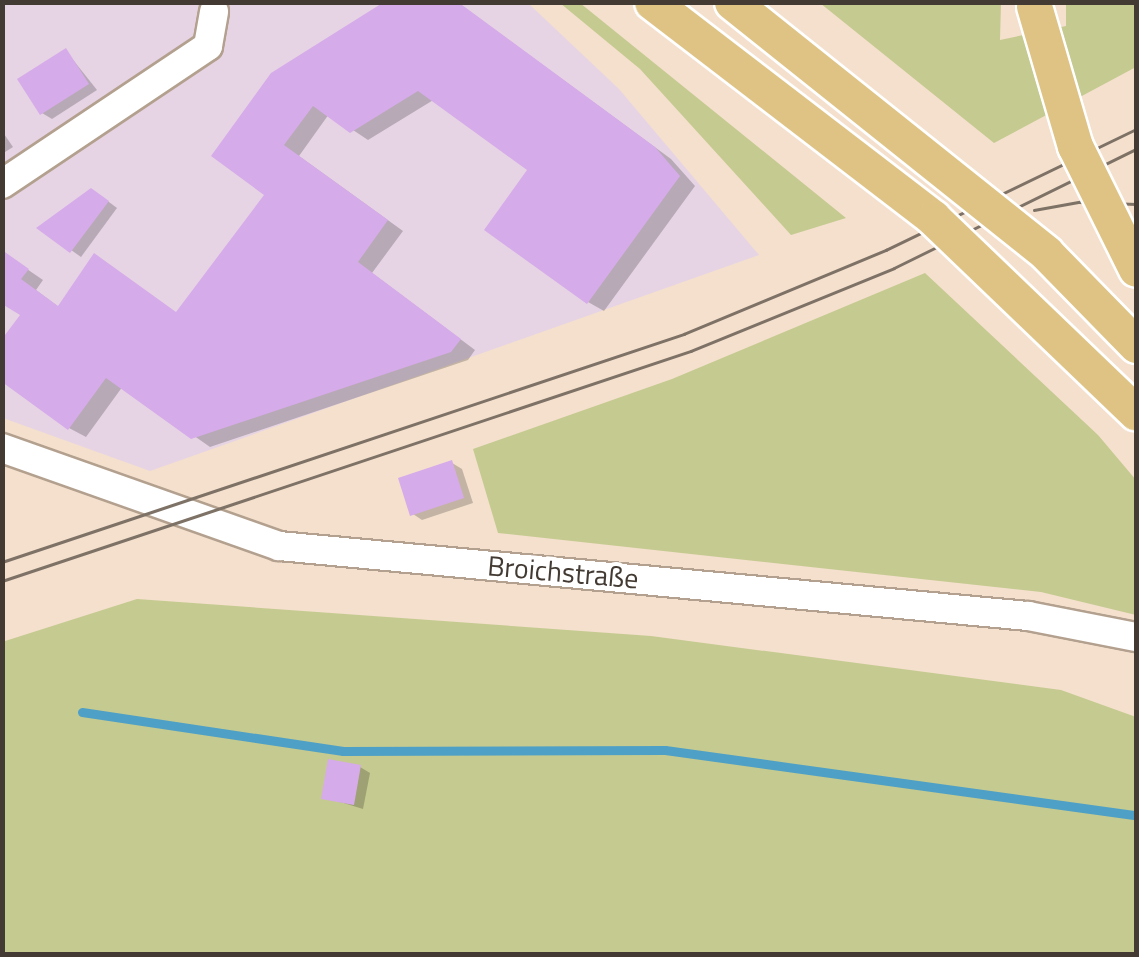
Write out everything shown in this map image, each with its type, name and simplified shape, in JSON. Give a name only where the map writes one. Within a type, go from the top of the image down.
[{"type":"main road","points":[[652,2],[933,218],[1019,294],[1136,413]]},
{"type":"main road","points":[[732,2],[1017,228],[1136,345]]},
{"type":"main road","points":[[1034,6],[1075,146],[1136,270]]},
{"type":"street","points":[[2,184],[208,46],[214,12]]},
{"type":"street","name":"Broichstraße","points":[[2,448],[279,546],[1028,616],[1136,638]]},
{"type":"shaded area","points":[[3,3],[528,3],[619,89],[759,255],[150,471],[3,418]]},
{"type":"green space","points":[[560,3],[580,3],[846,218],[791,235],[640,69]]},
{"type":"green space","points":[[820,3],[1001,3],[1000,40],[1066,26],[1066,3],[1136,3],[1136,67],[994,143]]},
{"type":"green space","points":[[925,273],[1098,435],[1136,480],[1136,615],[1041,592],[498,533],[473,449],[672,379]]},
{"type":"green space","points":[[137,599],[651,636],[1061,690],[1136,717],[1136,954],[3,954],[2,642]]},
{"type":"building","points":[[384,2],[458,2],[655,147],[680,176],[587,304],[484,230],[527,170],[418,91],[350,133],[313,106],[284,145],[388,220],[358,262],[461,339],[451,352],[191,439],[106,378],[68,430],[2,382],[2,339],[20,315],[2,304],[2,250],[29,269],[21,279],[58,306],[94,253],[176,312],[264,195],[211,156],[271,73]]},
{"type":"building","points":[[66,48],[89,84],[40,115],[17,79]]},
{"type":"building","points":[[91,188],[109,201],[70,253],[36,228]]},
{"type":"building","points":[[452,460],[464,498],[410,516],[398,478]]},
{"type":"building","points":[[328,759],[361,765],[354,805],[321,799]]},
{"type":"waterway","points":[[82,712],[343,751],[665,750],[1136,815]]},
{"type":"tram line","points":[[2,562],[684,334],[886,250],[1136,129]]},
{"type":"tram line","points":[[2,581],[691,351],[894,268],[1136,149]]},
{"type":"tram line","points":[[1034,210],[1079,202],[1136,204]]}]
